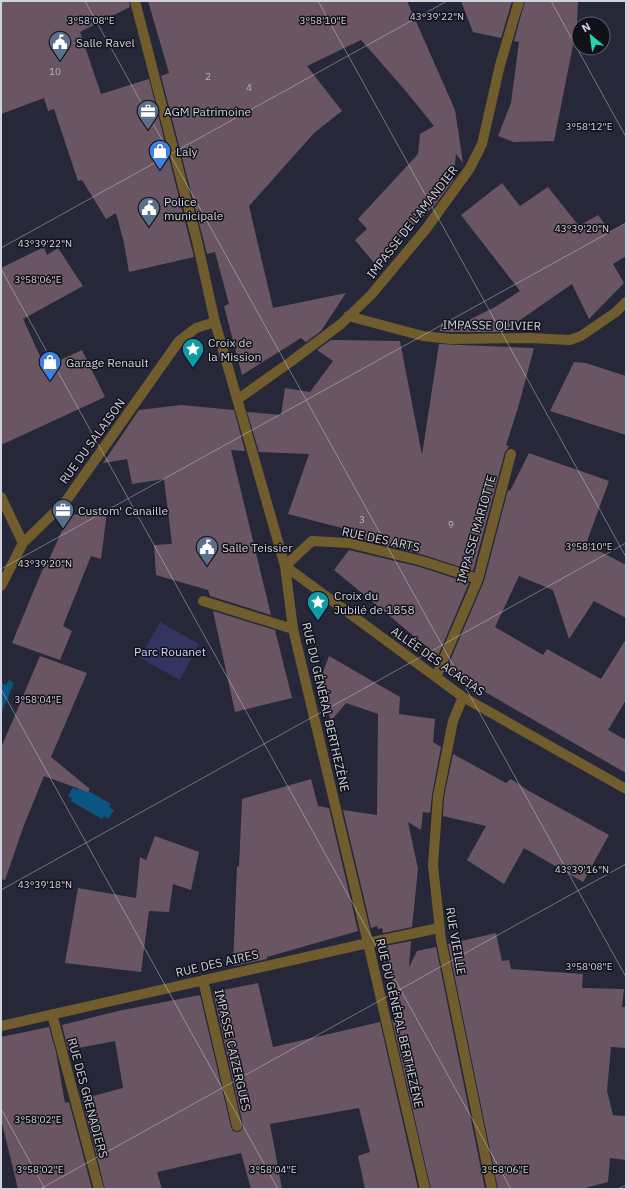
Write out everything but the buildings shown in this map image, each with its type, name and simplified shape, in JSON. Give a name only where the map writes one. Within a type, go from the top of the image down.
[{"type":"street","name":"RUE DU GÉNÉRAL BERTHEZÈNE","points":[[135,1],[195,233],[215,322],[285,566],[293,629],[425,1189]]},
{"type":"street","name":"IMPASSE DE L'AMANDIER","points":[[238,399],[341,324],[371,294],[416,241],[470,168],[482,144],[500,65],[519,1]]},
{"type":"street","name":"IMPASSE OLIVIER","points":[[348,316],[422,336],[450,339],[530,338],[570,340],[581,336],[616,312],[626,302]]},
{"type":"street","name":"RUE DU SALAISON","points":[[1,586],[23,543],[66,501],[180,341],[196,328],[215,322]]},
{"type":"street","name":"IMPASSE MARIOTTE","points":[[436,677],[478,579],[511,454]]},
{"type":"street","points":[[1,497],[23,543]]},
{"type":"street","name":"RUE DES ARTS","points":[[285,566],[312,541],[320,541],[349,543],[422,561],[478,579]]},
{"type":"street","name":"ALLÉE DES ACACIAS","points":[[285,566],[463,697],[626,789]]},
{"type":"street","points":[[203,601],[293,629]]},
{"type":"street","name":"RUE VIEILLE","points":[[463,697],[453,721],[438,796],[433,865],[439,928],[492,1189]]},
{"type":"street","name":"RUE DES AIRES","points":[[1,1026],[439,928]]},
{"type":"street","name":"IMPASSE CAIZERGUES","points":[[203,980],[237,1126]]},
{"type":"street","name":"RUE DES GRENADIERS","points":[[52,1014],[99,1189]]},
{"type":"green space","name":"Parc Rouanet","points":[[160,622],[199,644],[180,680],[140,658]]},
{"type":"shaded area","points":[[9,680],[14,683],[1,714],[1,683],[6,685]]},
{"type":"shaded area","points":[[80,786],[111,804],[109,807],[114,810],[108,819],[104,816],[102,819],[71,801],[72,798],[68,796],[73,787],[78,790]]},
{"type":"place","name":"Salle Ravel","points":[[60,62]]},
{"type":"place","name":"AGM Patrimoine","points":[[148,130]]},
{"type":"place","name":"Laly","points":[[160,170]]},
{"type":"place","name":"Police municipale","points":[[149,228]]},
{"type":"place","name":"Croix de la Mission","points":[[193,368]]},
{"type":"place","name":"Garage Renault","points":[[50,382]]},
{"type":"place","name":"Custom' Canaille","points":[[63,530]]},
{"type":"place","name":"Salle Teissier","points":[[207,566]]},
{"type":"place","name":"Croix du Jubilé de 1858","points":[[318,622]]}]
